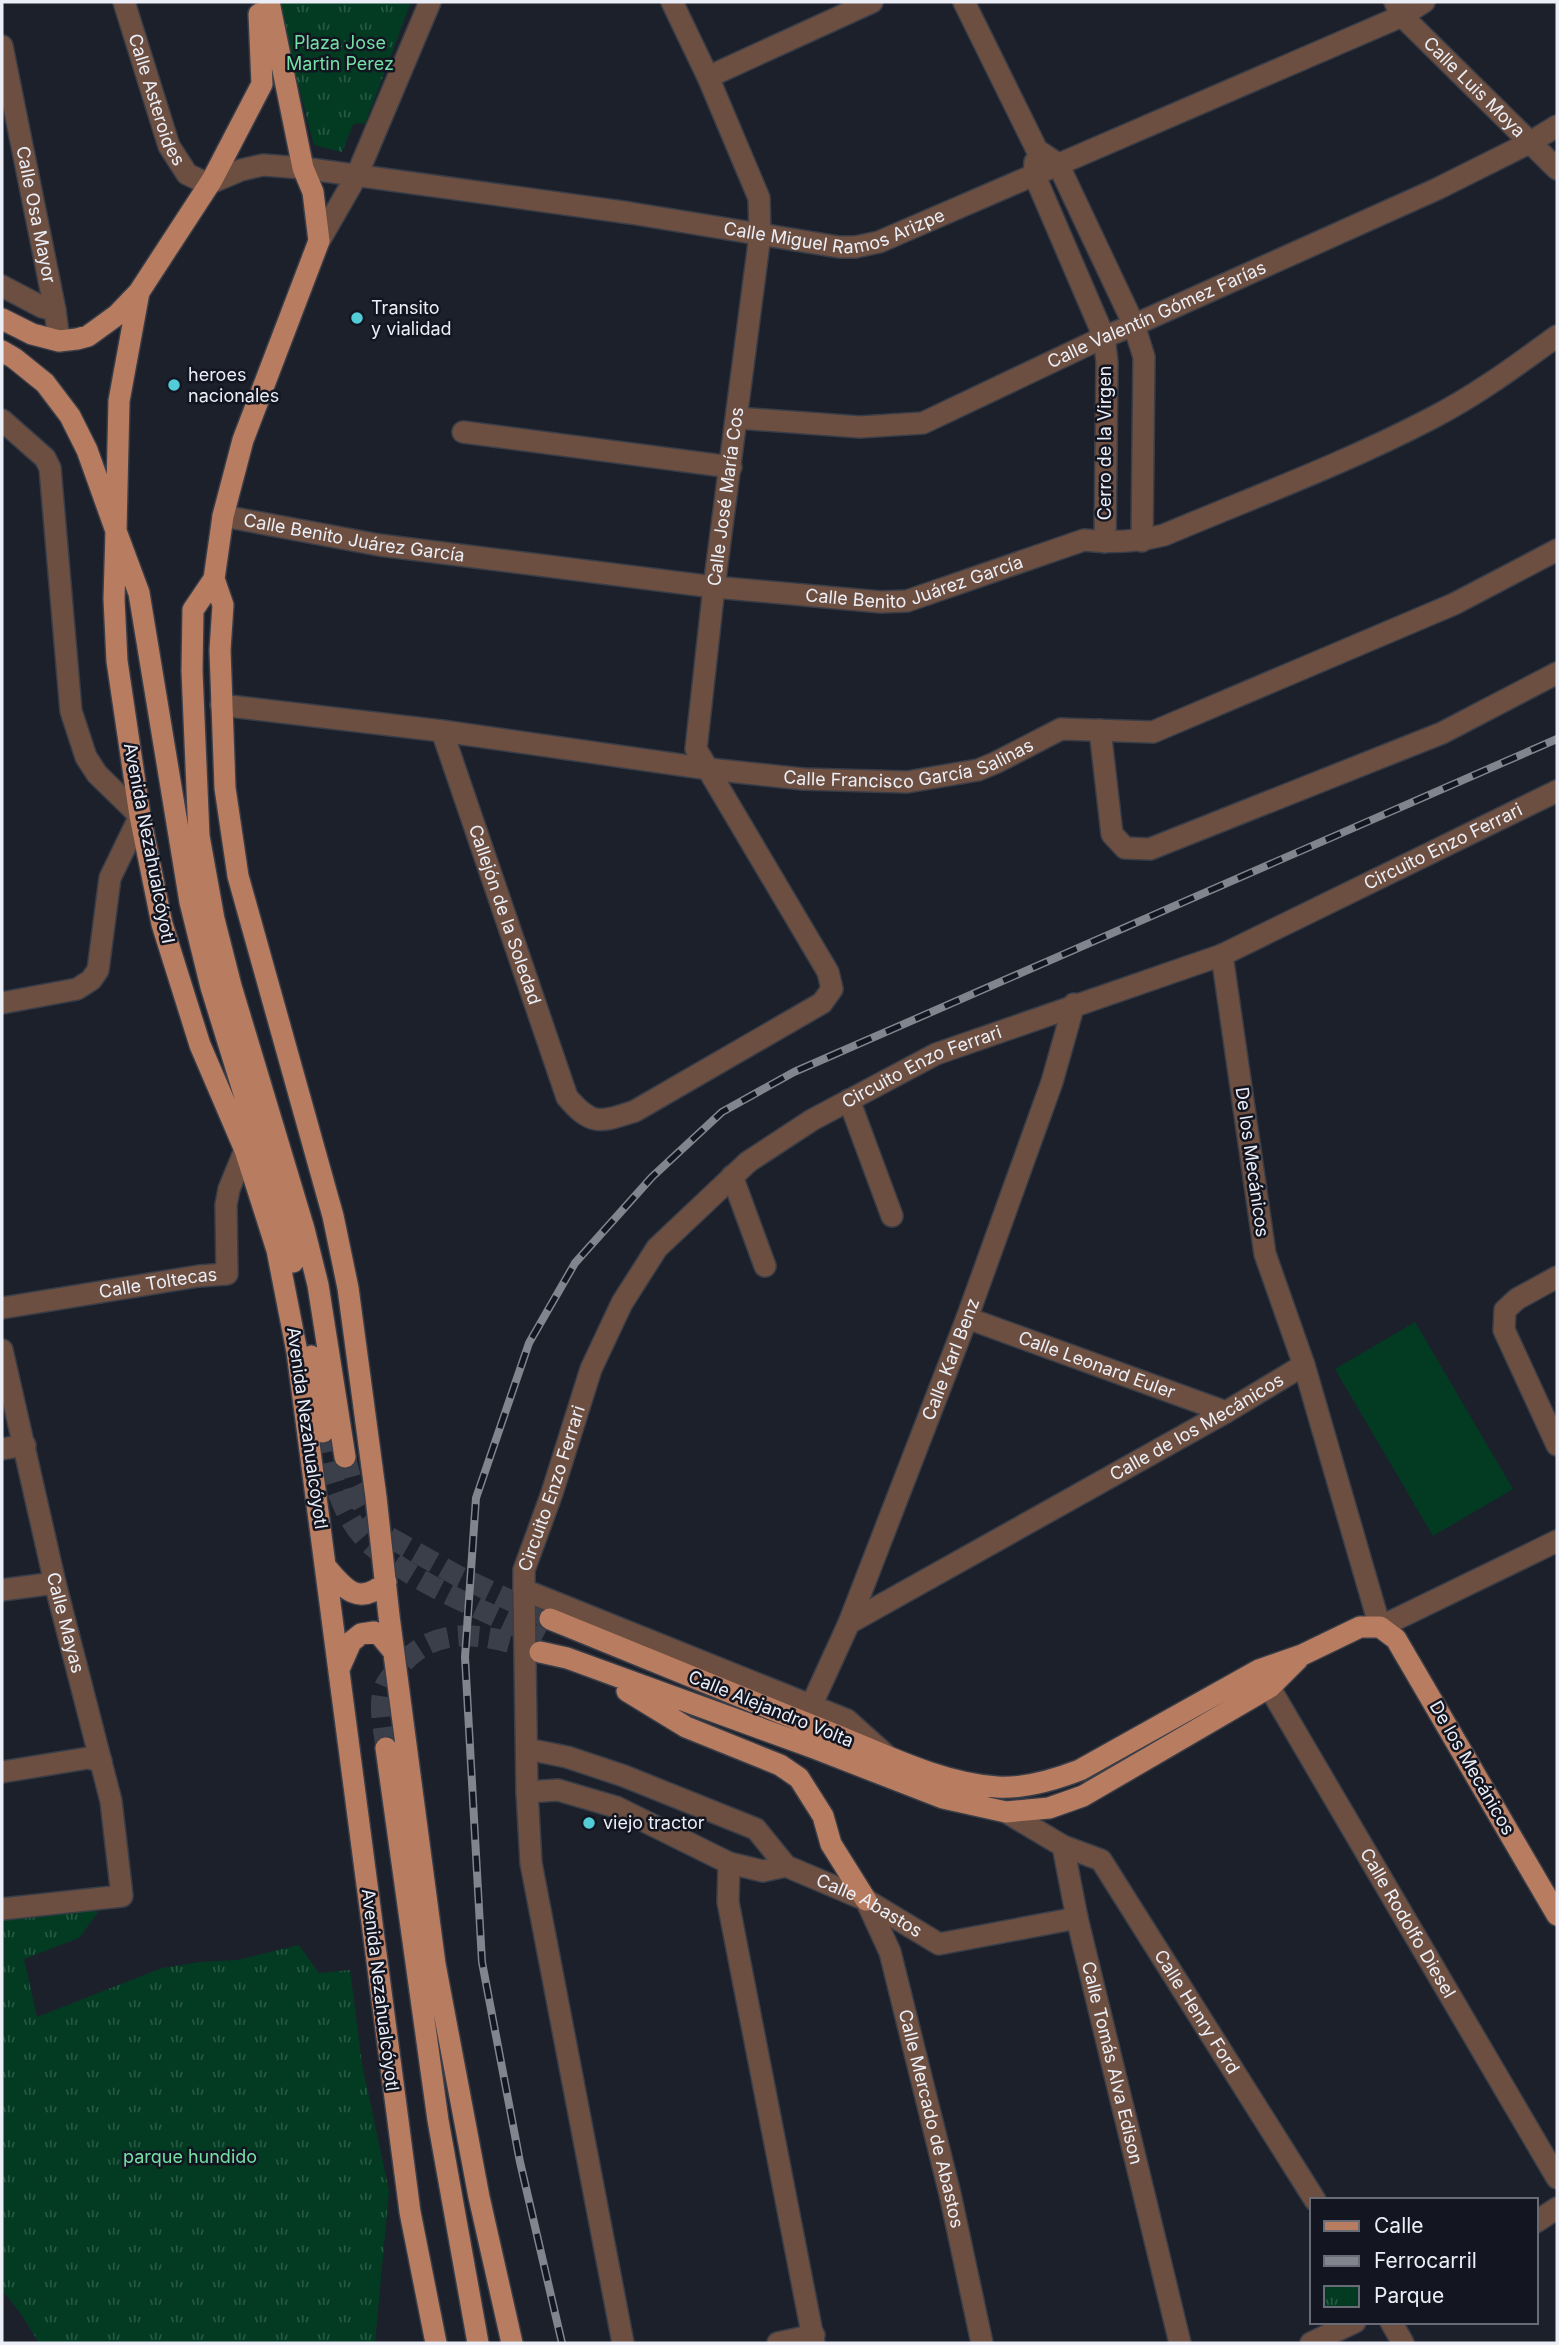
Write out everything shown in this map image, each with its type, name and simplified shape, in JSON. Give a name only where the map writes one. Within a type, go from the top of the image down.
[{"type":"main road","points":[[2,319],[32,334],[59,341],[88,336],[117,314],[139,292],[208,184],[262,84],[262,5]]},
{"type":"main road","points":[[262,5],[280,66],[303,168],[313,192],[319,241]]},
{"type":"main road","name":"Avenida Nezahualcóyotl","points":[[319,241],[243,440],[223,516],[214,579],[193,610],[192,671],[199,836],[214,919],[318,1285],[345,1457]]},
{"type":"main road","name":"Avenida Nezahualcóyotl","points":[[139,292],[119,401],[114,599],[117,661],[140,816],[162,924],[196,1033],[245,1150],[277,1250],[298,1352],[405,2176],[415,2247],[436,2343]]},
{"type":"main road","points":[[2,351],[45,383],[69,416],[87,450],[116,531]]},
{"type":"main road","name":"Avenida Nezahualcóyotl","points":[[116,531],[139,593],[174,817],[199,938],[211,987],[288,1236],[323,1432]]},
{"type":"main road","name":"Avenida Nezahualcóyotl","points":[[214,579],[223,605],[220,650],[225,788],[238,876],[333,1216],[345,1276],[435,1964],[479,2197],[512,2343]]},
{"type":"main road","points":[[326,1567],[341,1585],[358,1595],[379,1588],[386,1582]]},
{"type":"main road","name":"Calle Alejandro Volta","points":[[550,1619],[887,1756],[958,1782],[996,1787],[1054,1780],[1080,1770],[1264,1679]]},
{"type":"main road","name":"Calle Alejandro Volta","points":[[541,1645],[590,1668],[814,1748],[943,1798],[1006,1812],[1049,1808],[1083,1796],[1302,1655],[1360,1627],[1380,1627]]},
{"type":"main road","name":"De los Mecánicos","points":[[1380,1627],[1396,1639],[1557,1915]]},
{"type":"main road","points":[[340,1670],[351,1642],[361,1634],[374,1632],[380,1635],[394,1652]]},
{"type":"main road","points":[[590,1668],[686,1727],[780,1765],[799,1778],[823,1816],[831,1844],[866,1900]]},
{"type":"main road","points":[[386,1748],[438,2120],[478,2343]]},
{"type":"main road","points":[[996,1787],[1006,1812]]},
{"type":"street","name":"Calle Asteroides","points":[[124,2],[169,146],[187,174],[208,184]]},
{"type":"street","points":[[319,241],[357,175],[430,2]]},
{"type":"street","name":"Calle José María Cos","points":[[672,2],[708,77],[759,198],[760,235],[714,587],[696,749],[828,972]]},
{"type":"street","points":[[708,77],[872,2]]},
{"type":"street","points":[[964,2],[1037,150],[1058,164],[1134,326],[1144,356],[1142,541]]},
{"type":"street","name":"Calle Miguel Ramos Arizpe","points":[[208,184],[241,170],[262,165],[303,168],[630,213],[839,247],[855,247],[879,242],[1399,9],[1424,2]]},
{"type":"street","name":"Calle Luis Moya","points":[[1399,9],[1557,169]]},
{"type":"street","name":"Calle Osa Mayor","points":[[2,46],[59,341]]},
{"type":"street","name":"Calle Valentín Gómez Farías","points":[[737,418],[860,427],[923,423],[1104,337],[1134,326],[1437,189],[1557,126]]},
{"type":"street","points":[[1034,174],[1037,150]]},
{"type":"street","name":"Cerro de la Virgen","points":[[1034,174],[1104,337],[1107,362],[1105,542]]},
{"type":"street","points":[[2,286],[42,307],[55,310]]},
{"type":"street","name":"Calle Benito Juárez García","points":[[223,516],[379,545],[714,587],[881,602],[907,601],[1084,540],[1142,541],[1164,535],[1433,417],[1487,386],[1557,336]]},
{"type":"street","points":[[2,420],[45,458],[50,468],[71,711],[86,757],[97,774],[140,816],[110,878],[98,970],[91,980],[77,989],[2,1003]]},
{"type":"street","points":[[463,432],[731,467]]},
{"type":"street","name":"Calle Francisco García Salinas","points":[[221,705],[442,731],[709,769],[803,779],[907,782],[978,769],[1061,729],[1153,732],[1454,604],[1557,550]]},
{"type":"street","points":[[1100,730],[1112,834],[1125,848],[1150,849],[1442,733],[1557,673]]},
{"type":"street","name":"Callejón de la Soledad","points":[[442,731],[567,1097],[581,1114],[604,1122],[635,1111],[822,1003],[832,989],[828,972]]},
{"type":"street","name":"Circuito Enzo Ferrari","points":[[623,2343],[531,1863],[527,1792],[524,1590],[524,1570],[552,1493],[591,1368],[622,1303],[657,1248],[732,1176],[748,1162],[791,1134],[849,1100],[936,1054],[1074,1004],[1222,955],[1557,791]]},
{"type":"street","name":"De los Mecánicos","points":[[1222,955],[1265,1254],[1304,1365]]},
{"type":"street","name":"Calle Karl Benz","points":[[811,1706],[849,1623],[967,1318],[1052,1082],[1074,1004]]},
{"type":"street","points":[[849,1100],[892,1216]]},
{"type":"street","name":"Calle Toltecas","points":[[2,1308],[199,1276],[227,1274],[226,1205],[229,1189],[245,1150]]},
{"type":"street","points":[[732,1176],[765,1266]]},
{"type":"street","points":[[1557,1277],[1517,1299],[1504,1310],[1504,1329],[1557,1445]]},
{"type":"street","name":"Calle Leonard Euler","points":[[967,1318],[1226,1412]]},
{"type":"street","name":"Calle Mayas","points":[[2,1350],[55,1583],[111,1801],[122,1896],[2,1909]]},
{"type":"street","name":"Calle de los Mecánicos","points":[[849,1623],[1226,1412],[1304,1365],[1380,1627]]},
{"type":"street","points":[[2,1449],[25,1445]]},
{"type":"street","name":"Calle Alejandro Volta","points":[[1380,1627],[1557,1541]]},
{"type":"street","points":[[2,1590],[55,1583]]},
{"type":"street","points":[[524,1590],[847,1720],[887,1756]]},
{"type":"street","name":"Calle Rodolfo Diesel","points":[[1264,1679],[1557,2178]]},
{"type":"street","name":"Calle Abastos","points":[[527,1749],[568,1757],[613,1772],[756,1829],[786,1866],[866,1900],[939,1944],[1077,1918]]},
{"type":"street","points":[[2,1772],[88,1758],[101,1761]]},
{"type":"street","name":"Calle Abastos","points":[[527,1792],[558,1790],[616,1807],[729,1863],[763,1871],[786,1866]]},
{"type":"street","points":[[1006,1812],[1063,1846]]},
{"type":"street","name":"Calle Tomás Alva Edison","points":[[1063,1846],[1077,1918],[1180,2343]]},
{"type":"street","name":"Calle Henry Ford","points":[[1063,1846],[1101,1860],[1314,2198]]},
{"type":"street","points":[[729,1863],[728,1902],[814,2339],[778,2343]]},
{"type":"street","name":"Calle Mercado de Abastos","points":[[866,1900],[890,1952],[950,2194],[982,2343]]},
{"type":"street","points":[[1311,2343],[1351,2324]]},
{"type":"street","points":[[1392,2324],[1403,2343]]},
{"type":"green space","name":"Plaza Jose Martin Perez","points":[[282,2],[411,2],[365,124],[353,125],[342,152],[314,145],[278,7]]},
{"type":"green space","points":[[1415,1322],[1513,1489],[1433,1536],[1335,1369]]},
{"type":"green space","name":"parque hundido","points":[[92,1905],[98,1912],[79,1938],[24,1959],[37,2017],[162,1968],[238,1960],[299,1945],[319,1973],[350,1970],[362,2064],[389,2191],[375,2343],[39,2343],[2,2290],[2,1919]]},
{"type":"tunnel","points":[[323,1432],[338,1493],[352,1521],[371,1545],[410,1574],[542,1639]]},
{"type":"tunnel","points":[[345,1457],[353,1487],[364,1507],[389,1537],[458,1576],[550,1619]]},
{"type":"tunnel","points":[[386,1748],[381,1710],[384,1688],[400,1666],[431,1642],[448,1637],[484,1637],[540,1652]]},
{"type":"railway","points":[[562,2343],[520,2162],[482,1962],[465,1657],[476,1498],[529,1343],[575,1263],[652,1177],[722,1112],[794,1072],[1557,739]]},
{"type":"place","name":"Transito y vialidad","points":[[357,318]]},
{"type":"place","name":"heroes nacionales","points":[[174,385]]},
{"type":"place","name":"viejo tractor","points":[[589,1823]]}]
